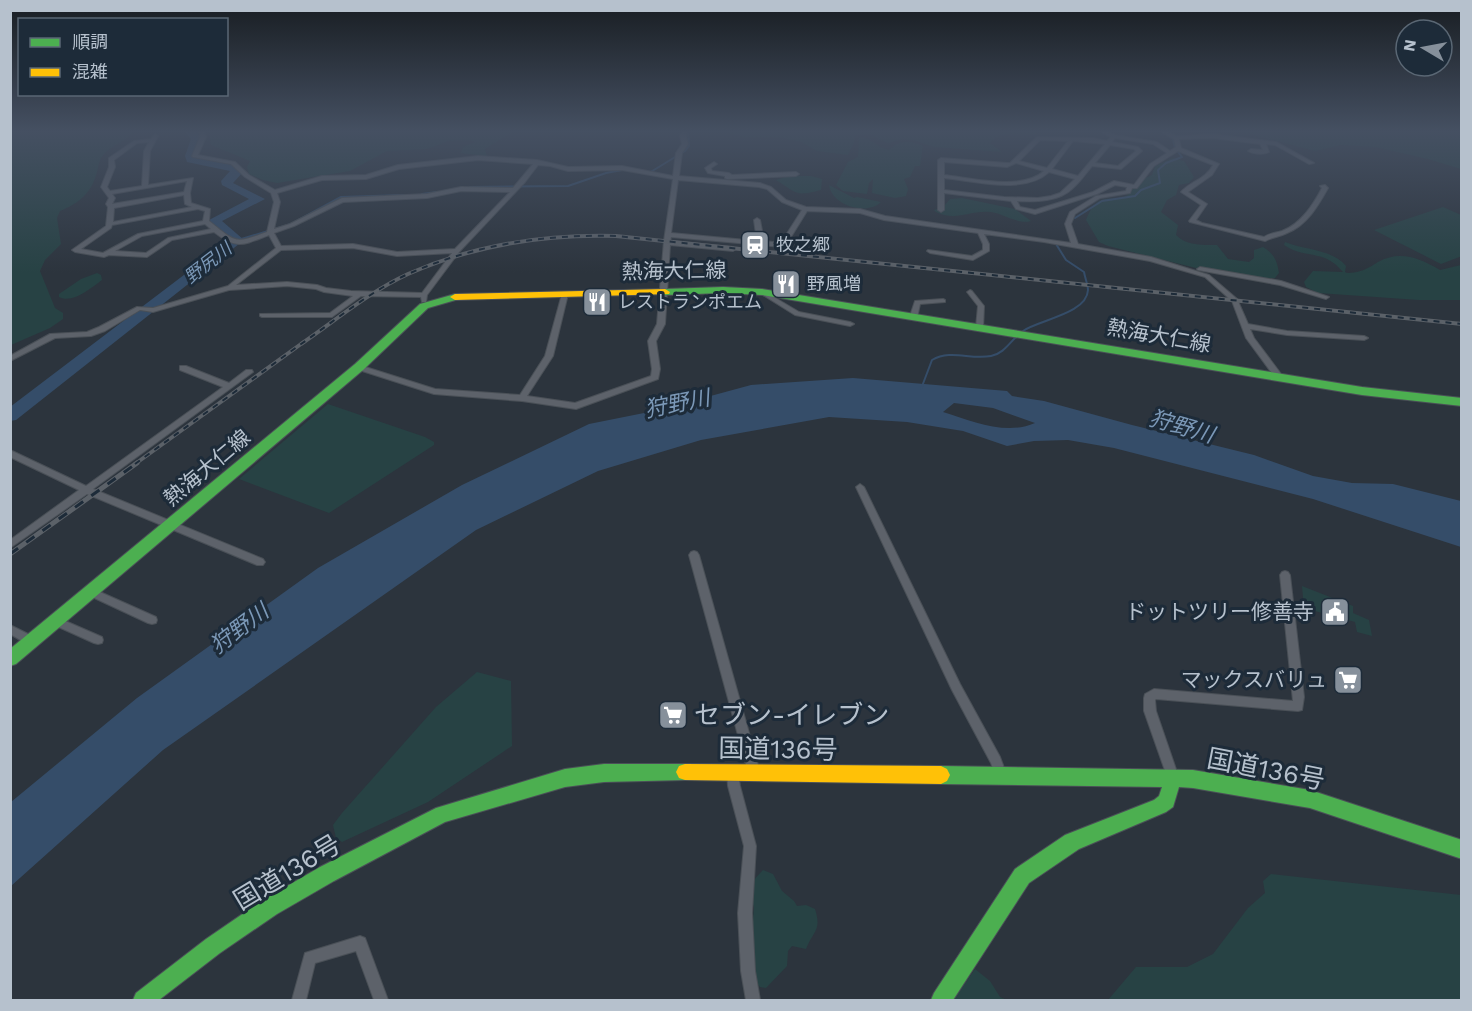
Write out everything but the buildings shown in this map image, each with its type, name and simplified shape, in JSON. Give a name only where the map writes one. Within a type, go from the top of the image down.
[{"type":"main road","name":"熱海大仁線","points":[[10,659],[359,367],[424,300],[455,297],[664,291],[762,292],[1362,391],[1461,402]]},
{"type":"main road","name":"国道136号","points":[[143,1000],[213,946],[270,907],[327,874],[442,814],[565,778],[639,771],[1173,778],[1259,789],[1310,799],[1461,850]]},
{"type":"main road","points":[[941,1000],[1022,876],[1072,842],[1160,806],[1167,801],[1173,778]]},
{"type":"street","points":[[108,178],[104,187],[112,198],[109,204],[111,207],[110,224],[106,230],[75,250],[100,255],[110,253],[147,255],[170,239],[213,230]]},
{"type":"street","points":[[145,178],[145,187]]},
{"type":"street","points":[[251,178],[274,192],[277,202],[271,230],[279,248]]},
{"type":"street","points":[[274,192],[321,178]]},
{"type":"street","points":[[10,359],[53,336],[88,334],[141,309],[153,310],[229,288],[287,284],[317,286],[326,291],[424,300],[457,251],[523,178]]},
{"type":"street","points":[[359,367],[434,391],[522,398],[576,406],[655,377],[652,341],[661,324],[667,243],[677,178]]},
{"type":"street","points":[[680,178],[764,186],[784,201],[805,209],[860,211],[884,218],[1075,246],[1281,283],[1326,297]]},
{"type":"street","points":[[707,180],[721,178]]},
{"type":"street","points":[[941,178],[941,210]]},
{"type":"street","points":[[971,178],[1024,182],[1036,178]]},
{"type":"street","points":[[941,191],[1039,200],[1064,194],[1078,178]]},
{"type":"street","points":[[1013,198],[1018,208],[1031,212],[1095,193],[1114,183],[1135,187],[1142,178]]},
{"type":"street","points":[[1206,178],[1184,192],[1189,198],[1204,204],[1192,221],[1265,239],[1304,220],[1319,200],[1325,188],[1323,186]]},
{"type":"street","points":[[109,193],[191,179],[187,193],[188,204],[208,210],[206,222]]},
{"type":"street","points":[[1075,246],[1068,224],[1072,213],[1098,197],[1128,192],[1130,186]]},
{"type":"street","points":[[206,222],[213,230],[231,242],[241,242],[271,230],[292,225],[342,200],[427,196],[461,189],[514,189]]},
{"type":"street","points":[[111,207],[187,193]]},
{"type":"street","points":[[110,224],[201,207]]},
{"type":"street","points":[[669,235],[761,244],[785,244],[805,209]]},
{"type":"street","points":[[757,220],[761,244]]},
{"type":"street","points":[[110,253],[140,235],[206,222]]},
{"type":"street","points":[[930,251],[975,257],[986,251],[981,232]]},
{"type":"street","points":[[667,243],[733,249]]},
{"type":"street","points":[[229,288],[279,248],[353,246],[397,254],[457,251]]},
{"type":"street","points":[[1178,266],[1211,278],[1234,300],[1251,339],[1280,378]]},
{"type":"street","points":[[762,292],[797,314],[850,324]]},
{"type":"street","points":[[970,292],[981,306],[980,327]]},
{"type":"street","points":[[261,315],[332,315],[361,293]]},
{"type":"street","points":[[522,398],[549,356],[565,294]]},
{"type":"street","points":[[914,316],[917,302],[943,301]]},
{"type":"street","points":[[1245,326],[1287,333],[1364,338]]},
{"type":"street","points":[[183,368],[230,386]]},
{"type":"street","points":[[10,545],[249,372]]},
{"type":"street","points":[[10,453],[87,490],[260,562]]},
{"type":"street","points":[[860,487],[956,687],[996,761],[1001,776]]},
{"type":"street","points":[[694,555],[754,772]]},
{"type":"street","points":[[1173,778],[1150,711],[1149,698],[1154,694],[1298,706],[1299,697],[1285,575]]},
{"type":"street","points":[[91,592],[152,620]]},
{"type":"street","points":[[56,621],[98,640]]},
{"type":"street","points":[[10,629],[32,641]]},
{"type":"street","points":[[733,772],[734,786],[750,846],[745,913],[748,971],[753,1000]]},
{"type":"street","points":[[299,1000],[310,958],[360,943],[381,1000]]},
{"type":"green space","points":[[11,178],[95,178],[88,191],[79,200],[60,211],[57,218],[61,244],[45,260],[40,271],[55,308],[63,313],[63,319],[50,328],[11,345]]},
{"type":"green space","points":[[259,178],[306,178],[277,183]]},
{"type":"green space","points":[[819,178],[822,179],[821,190],[801,193],[793,191],[776,180]]},
{"type":"green space","points":[[840,178],[906,178],[904,179],[908,189],[906,196],[895,198],[872,193],[873,179],[869,183],[867,194],[843,191],[836,185]]},
{"type":"green space","points":[[1145,178],[1193,178],[1189,183],[1179,185],[1176,195],[1167,200],[1161,212],[1178,225],[1176,235],[1190,243],[1217,245],[1228,259],[1249,262],[1254,258],[1254,250],[1263,247],[1276,261],[1279,273],[1275,278],[1264,279],[1196,268],[1099,242],[1086,220],[1091,210],[1101,200],[1129,194],[1136,182]]},
{"type":"green space","points":[[829,185],[854,198],[881,202],[867,208],[851,207],[836,198]]},
{"type":"green space","points":[[962,198],[1015,209],[1031,221],[1016,220],[991,212],[950,216],[934,210],[944,206],[950,199]]},
{"type":"green space","points":[[1443,207],[1461,215],[1462,256],[1441,264],[1374,230]]},
{"type":"green space","points":[[1285,242],[1333,256],[1346,266],[1345,272],[1347,273],[1363,270],[1394,256],[1417,259],[1440,270],[1461,265],[1461,300],[1419,300],[1318,293],[1306,287],[1304,282],[1313,271],[1343,272],[1328,260],[1292,249],[1284,245]]},
{"type":"green space","points":[[97,273],[101,275],[102,280],[87,291],[76,297],[64,299],[59,297],[59,294],[81,279]]},
{"type":"green space","points":[[328,404],[425,437],[434,442],[434,445],[329,513],[239,479]]},
{"type":"green space","points":[[1302,586],[1353,606],[1353,613],[1369,620],[1372,636],[1357,632],[1355,622],[1304,608]]},
{"type":"green space","points":[[477,672],[511,681],[512,746],[428,802],[342,842],[336,838],[333,825],[342,813],[436,707]]},
{"type":"green space","points":[[763,870],[773,874],[782,891],[797,906],[806,905],[815,909],[818,922],[806,949],[792,946],[788,951],[787,966],[766,988],[760,987],[755,981],[752,932],[754,907],[750,884]]},
{"type":"green space","points":[[1271,874],[1461,895],[1461,1000],[1108,1000],[1136,967],[1187,967],[1213,954],[1248,908],[1265,893],[1263,881]]},
{"type":"green space","points":[[975,969],[990,981],[1000,997],[1007,1000],[953,1000]]},
{"type":"water","name":"狩野川","points":[[853,378],[1007,391],[1012,396],[1044,401],[1254,455],[1313,476],[1352,483],[1393,484],[1461,501],[1461,547],[1313,499],[1114,448],[1068,440],[1034,441],[1007,446],[963,431],[907,422],[829,417],[701,440],[598,471],[476,530],[163,750],[11,886],[11,802],[137,698],[318,568],[462,485],[589,424],[659,410],[751,385]],"holes":[[[954,403],[993,408],[1035,423],[1024,427],[1001,428],[943,412]]]},
{"type":"waterway","name":"野尻川","points":[[10,416],[238,240],[218,225],[215,220],[259,199],[228,185],[227,181],[230,178]]},
{"type":"waterway","points":[[470,187],[568,186],[591,178]]},
{"type":"waterway","points":[[1075,218],[1102,201],[1135,196],[1141,190],[1160,183],[1159,178]]},
{"type":"waterway","points":[[422,194],[437,192]]},
{"type":"waterway","points":[[238,240],[291,224],[341,197],[404,195]]},
{"type":"waterway","points":[[921,389],[932,360],[946,355],[991,356],[1005,349],[1023,331],[1080,305],[1086,298],[1088,290],[1084,272],[1066,260],[1056,244]]},
{"type":"railway","points":[[135,464],[353,307],[394,281],[458,256],[509,243],[536,239],[616,236],[1462,324]]},
{"type":"railway","points":[[10,554],[137,463]]},
{"type":"traffic: fast","points":[[665,292],[723,290],[762,292],[1362,391],[1462,402]]},
{"type":"traffic: fast","points":[[10,659],[359,367],[424,306],[455,297]]},
{"type":"traffic: fast","points":[[143,1000],[213,946],[270,907],[327,874],[442,814],[565,778],[604,773],[685,772]]},
{"type":"traffic: fast","points":[[941,775],[1193,779],[1310,799],[1462,850]]},
{"type":"traffic: fast","points":[[941,1000],[1022,876],[1072,842],[1160,806],[1167,801],[1173,778]]},
{"type":"traffic: slow","points":[[455,297],[665,292]]},
{"type":"traffic: slow","points":[[685,772],[941,775]]},
{"type":"place","name":"牧之郷","points":[[755,245]]},
{"type":"place","name":"野風増","points":[[786,284]]},
{"type":"place","name":"レストランポエム","points":[[597,302]]},
{"type":"place","name":"ドットツリー修善寺","points":[[1335,612]]},
{"type":"place","name":"マックスバリュ","points":[[1348,680]]},
{"type":"place","name":"セブン-イレブン","points":[[673,715]]}]
